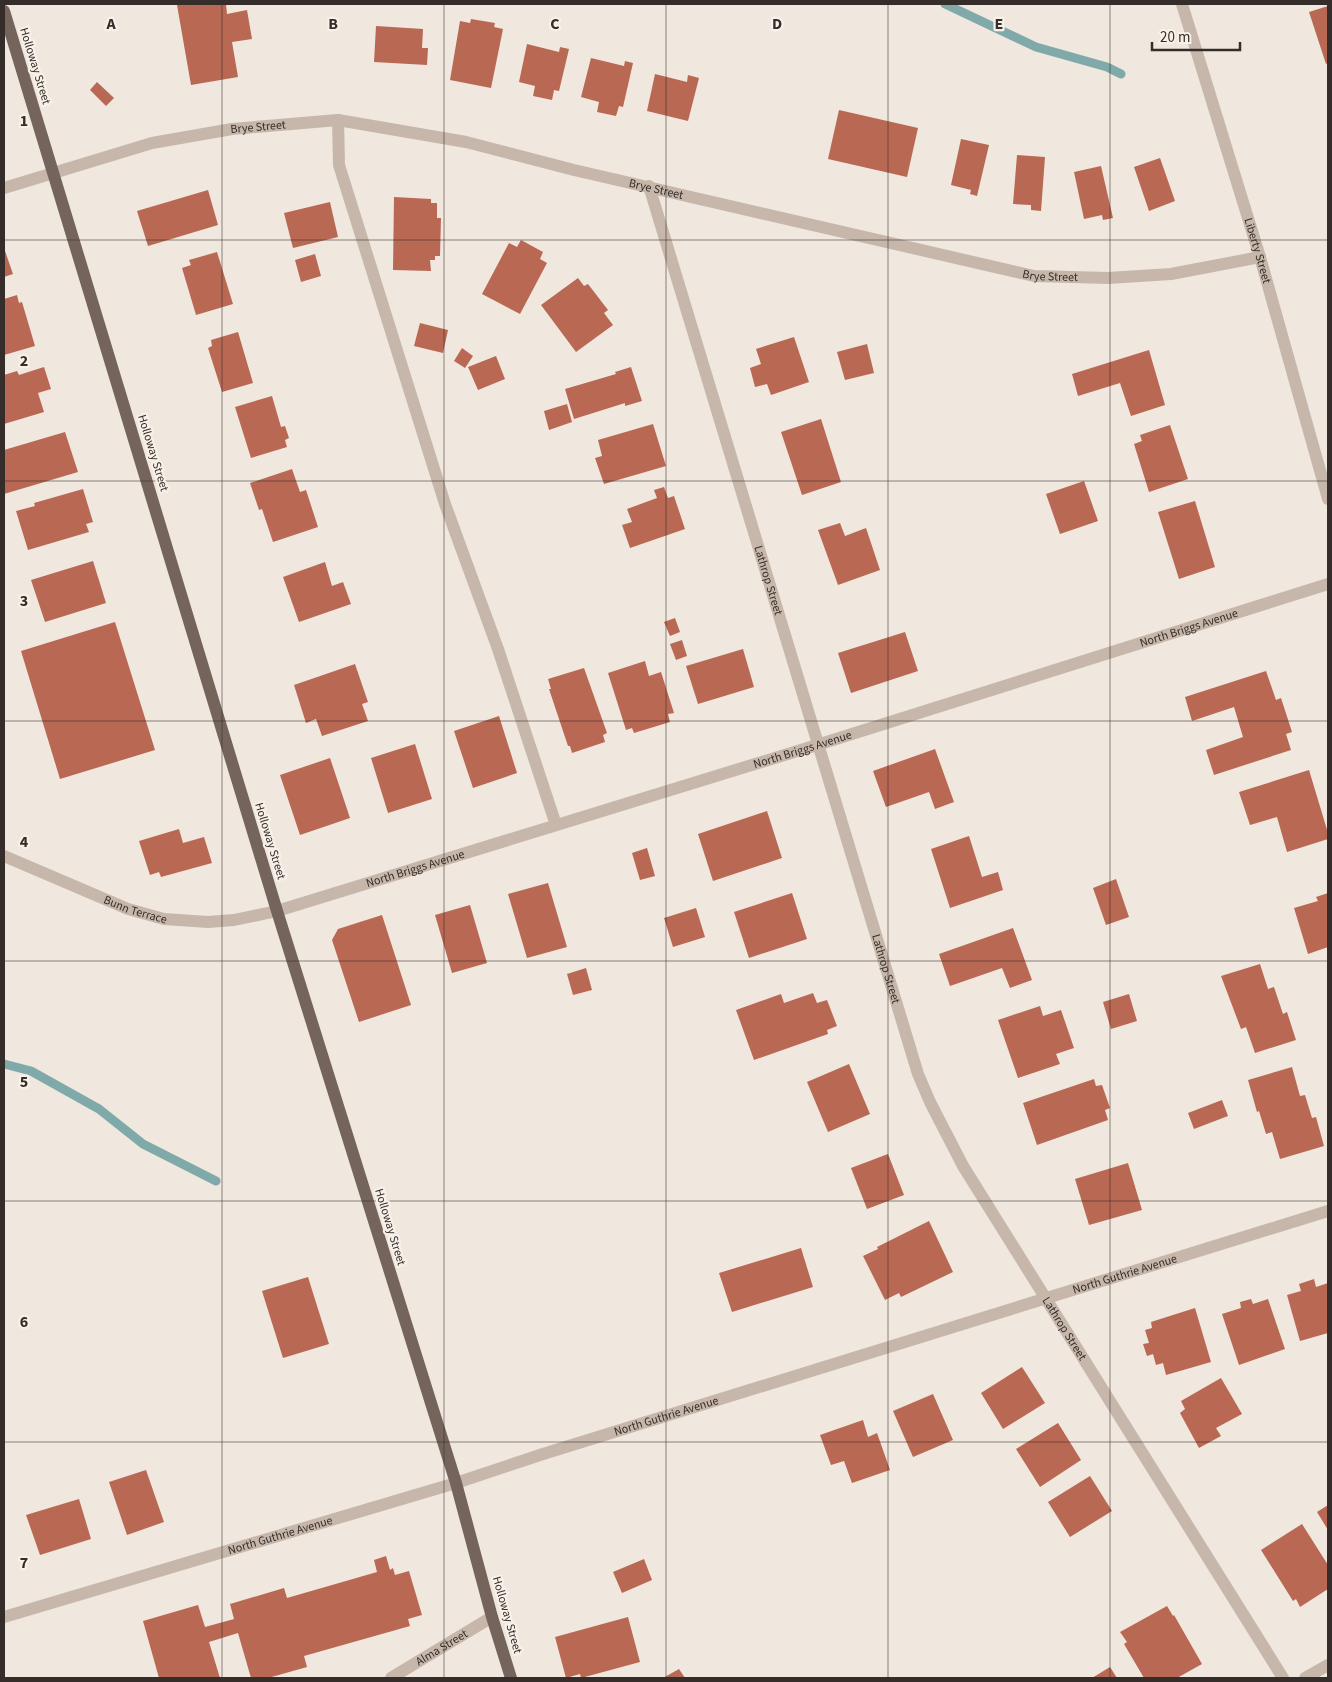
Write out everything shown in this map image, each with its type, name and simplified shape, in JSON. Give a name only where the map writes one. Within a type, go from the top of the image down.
[{"type":"main road","name":"Holloway Street","points":[[4,11],[277,911],[456,1483],[492,1617],[511,1678]]},
{"type":"street","name":"Liberty Street","points":[[1182,4],[1260,256],[1328,499]]},
{"type":"street","name":"Brye Street","points":[[53,173],[152,143],[232,129],[338,120],[466,142],[574,170],[1034,276],[1108,278],[1170,274],[1260,256]]},
{"type":"street","points":[[338,120],[339,165],[444,504],[498,649],[556,825]]},
{"type":"street","points":[[4,188],[53,173]]},
{"type":"street","name":"Lathrop Street","points":[[649,186],[918,1074],[930,1102],[963,1166],[1283,1678]]},
{"type":"street","name":"North Briggs Avenue","points":[[277,911],[1328,584]]},
{"type":"street","name":"Bunn Terrace","points":[[4,856],[128,909],[164,919],[208,922],[234,920],[277,911]]},
{"type":"street","name":"North Guthrie Avenue","points":[[4,1617],[456,1483],[552,1451],[1328,1211]]},
{"type":"street","name":"Alma Street","points":[[390,1678],[492,1617]]},
{"type":"street","points":[[1305,1678],[1328,1665]]},
{"type":"building","points":[[226,4],[227,14],[247,10],[252,39],[232,42],[238,77],[191,85],[177,5]]},
{"type":"building","points":[[1328,6],[1328,63],[1326,64],[1309,12]]},
{"type":"building","points":[[471,19],[495,23],[494,27],[503,29],[491,88],[450,80],[460,21],[470,23]]},
{"type":"building","points":[[376,26],[423,29],[422,48],[428,48],[427,65],[374,62]]},
{"type":"building","points":[[527,44],[559,52],[560,47],[569,49],[559,91],[554,90],[552,100],[533,96],[535,86],[519,82]]},
{"type":"building","points":[[591,58],[624,66],[625,61],[633,63],[623,107],[619,106],[616,116],[597,112],[599,102],[581,97]]},
{"type":"building","points":[[655,74],[687,82],[688,75],[699,78],[688,121],[647,111]]},
{"type":"building","points":[[97,82],[114,98],[106,106],[90,90]]},
{"type":"building","points":[[839,110],[918,128],[907,177],[828,159]]},
{"type":"building","points":[[961,139],[989,145],[977,196],[970,194],[971,190],[951,185]]},
{"type":"building","points":[[1017,155],[1045,157],[1041,211],[1031,210],[1031,205],[1013,204]]},
{"type":"building","points":[[1160,158],[1175,201],[1149,211],[1134,167]]},
{"type":"building","points":[[1101,166],[1113,218],[1103,220],[1102,215],[1084,219],[1074,172]]},
{"type":"building","points":[[208,190],[218,225],[148,246],[137,211]]},
{"type":"building","points":[[394,197],[431,199],[431,203],[437,203],[437,218],[441,218],[440,256],[435,256],[435,260],[430,260],[431,271],[393,270]]},
{"type":"building","points":[[330,202],[338,237],[293,248],[284,213]]},
{"type":"building","points":[[521,240],[543,252],[540,259],[547,263],[520,314],[482,294],[509,243],[517,247]]},
{"type":"building","points":[[4,248],[13,274],[4,277]]},
{"type":"building","points":[[217,252],[233,304],[196,315],[182,268],[191,265],[189,260]]},
{"type":"building","points":[[315,254],[321,276],[301,282],[295,260]]},
{"type":"building","points":[[578,278],[584,286],[588,284],[608,310],[604,313],[613,325],[576,352],[541,305]]},
{"type":"building","points":[[17,295],[19,303],[22,302],[35,346],[4,355],[4,299]]},
{"type":"building","points":[[420,323],[448,330],[443,353],[414,346]]},
{"type":"building","points":[[238,332],[253,383],[222,392],[208,348],[212,346],[211,340]]},
{"type":"building","points":[[794,337],[809,382],[771,395],[767,384],[755,387],[750,368],[761,364],[756,349]]},
{"type":"building","points":[[867,344],[874,373],[845,380],[837,352]]},
{"type":"building","points":[[462,348],[473,356],[465,368],[454,361]]},
{"type":"building","points":[[1149,350],[1165,405],[1131,416],[1120,383],[1078,396],[1072,374]]},
{"type":"building","points":[[496,356],[505,379],[478,390],[468,367]]},
{"type":"building","points":[[44,367],[51,389],[38,393],[44,412],[4,424],[4,375],[17,371],[19,375]]},
{"type":"building","points":[[631,367],[642,401],[625,406],[625,403],[574,419],[565,389],[616,374],[615,372]]},
{"type":"building","points":[[272,396],[281,427],[285,426],[289,438],[285,440],[287,447],[251,458],[235,407]]},
{"type":"building","points":[[567,404],[572,422],[549,430],[544,411]]},
{"type":"building","points":[[821,419],[841,482],[802,495],[781,432]]},
{"type":"building","points":[[653,424],[666,466],[604,484],[595,458],[602,456],[598,440]]},
{"type":"building","points":[[1170,425],[1188,479],[1149,492],[1134,444],[1142,441],[1140,435]]},
{"type":"building","points":[[65,432],[78,472],[4,494],[4,450]]},
{"type":"building","points":[[292,469],[300,492],[306,490],[318,527],[273,542],[262,509],[259,510],[250,483]]},
{"type":"building","points":[[1084,481],[1098,521],[1060,534],[1046,494]]},
{"type":"building","points":[[664,487],[668,498],[674,496],[685,529],[630,548],[622,525],[632,522],[627,509],[657,498],[654,490]]},
{"type":"building","points":[[83,489],[93,522],[86,524],[89,532],[28,550],[16,511],[35,506],[34,503]]},
{"type":"building","points":[[1195,501],[1215,567],[1179,579],[1158,512]]},
{"type":"building","points":[[840,523],[845,536],[866,528],[880,570],[838,585],[818,530]]},
{"type":"building","points":[[93,561],[106,603],[45,622],[31,580]]},
{"type":"building","points":[[325,562],[332,586],[343,582],[351,604],[299,622],[283,577]]},
{"type":"building","points":[[675,618],[680,632],[670,636],[664,622]]},
{"type":"building","points":[[115,622],[155,750],[60,779],[21,651]]},
{"type":"building","points":[[905,632],[918,671],[851,693],[838,653]]},
{"type":"building","points":[[682,640],[687,656],[676,660],[670,644]]},
{"type":"building","points":[[743,649],[754,687],[698,704],[686,666]]},
{"type":"building","points":[[645,661],[649,676],[661,672],[674,713],[668,714],[670,722],[634,733],[632,728],[626,730],[608,673]]},
{"type":"building","points":[[355,664],[368,702],[362,704],[368,721],[322,736],[316,719],[306,723],[294,685]]},
{"type":"building","points":[[584,668],[607,733],[603,735],[605,742],[572,753],[549,689],[551,689],[548,679]]},
{"type":"building","points":[[1266,671],[1276,700],[1281,698],[1292,732],[1286,734],[1291,750],[1214,775],[1206,750],[1243,737],[1234,707],[1192,721],[1185,697]]},
{"type":"building","points":[[499,716],[517,773],[473,788],[454,731]]},
{"type":"building","points":[[415,744],[432,799],[388,813],[371,758]]},
{"type":"building","points":[[935,749],[954,802],[935,809],[929,792],[886,807],[873,771]]},
{"type":"building","points":[[330,758],[350,818],[300,835],[280,775]]},
{"type":"building","points":[[1309,770],[1328,833],[1328,839],[1287,852],[1277,817],[1250,825],[1239,792]]},
{"type":"building","points":[[767,811],[782,858],[713,881],[698,834]]},
{"type":"building","points":[[179,829],[183,843],[204,837],[212,863],[161,877],[159,872],[150,875],[139,841]]},
{"type":"building","points":[[969,836],[982,877],[998,872],[1003,890],[950,908],[931,849]]},
{"type":"building","points":[[647,848],[655,876],[640,880],[632,853]]},
{"type":"building","points":[[1116,879],[1129,917],[1106,925],[1093,888]]},
{"type":"building","points":[[548,883],[567,947],[527,958],[508,894]]},
{"type":"building","points":[[792,893],[807,939],[749,958],[734,912]]},
{"type":"building","points":[[1328,893],[1328,947],[1308,954],[1294,908],[1318,901],[1316,897]]},
{"type":"building","points":[[470,905],[487,963],[452,973],[435,915]]},
{"type":"building","points":[[696,908],[705,937],[673,947],[664,918]]},
{"type":"building","points":[[382,915],[411,1005],[359,1022],[332,940],[338,929]]},
{"type":"building","points":[[1013,928],[1032,980],[1010,988],[1002,968],[950,986],[939,954]]},
{"type":"building","points":[[1260,964],[1268,989],[1274,987],[1283,1014],[1287,1012],[1296,1040],[1255,1053],[1246,1027],[1241,1029],[1221,976]]},
{"type":"building","points":[[586,968],[592,990],[573,995],[567,974]]},
{"type":"building","points":[[813,993],[817,1003],[827,1000],[837,1026],[827,1030],[828,1034],[754,1060],[736,1010],[781,994],[784,1003]]},
{"type":"building","points":[[1129,994],[1137,1021],[1111,1029],[1103,1002]]},
{"type":"building","points":[[1040,1006],[1043,1016],[1061,1010],[1074,1048],[1056,1054],[1060,1064],[1018,1078],[998,1020]]},
{"type":"building","points":[[849,1064],[870,1114],[828,1132],[807,1082]]},
{"type":"building","points":[[1292,1067],[1300,1096],[1305,1095],[1312,1118],[1316,1117],[1324,1146],[1280,1159],[1272,1132],[1266,1134],[1259,1111],[1257,1112],[1248,1080]]},
{"type":"building","points":[[1094,1079],[1096,1086],[1102,1085],[1110,1108],[1105,1110],[1108,1120],[1037,1145],[1023,1103]]},
{"type":"building","points":[[1222,1100],[1228,1116],[1194,1129],[1188,1113]]},
{"type":"building","points":[[888,1154],[904,1195],[867,1209],[851,1168]]},
{"type":"building","points":[[1128,1163],[1142,1210],[1089,1225],[1075,1179]]},
{"type":"building","points":[[929,1221],[953,1272],[901,1297],[899,1293],[885,1300],[863,1256]]},
{"type":"building","points":[[801,1248],[813,1287],[732,1312],[719,1273]]},
{"type":"building","points":[[308,1277],[329,1344],[283,1358],[262,1291]]},
{"type":"building","points":[[1314,1279],[1316,1287],[1328,1283],[1328,1333],[1300,1341],[1287,1295],[1301,1291],[1299,1284]]},
{"type":"building","points":[[1251,1299],[1253,1304],[1268,1299],[1285,1349],[1239,1365],[1222,1314],[1241,1308],[1240,1302]]},
{"type":"building","points":[[1195,1308],[1211,1362],[1166,1375],[1163,1363],[1156,1365],[1153,1354],[1147,1356],[1143,1344],[1149,1343],[1145,1330],[1152,1328],[1151,1322]]},
{"type":"building","points":[[1022,1367],[1045,1403],[1003,1429],[981,1393]]},
{"type":"building","points":[[1221,1378],[1242,1414],[1216,1428],[1221,1436],[1199,1448],[1180,1413],[1185,1409],[1181,1401]]},
{"type":"building","points":[[933,1394],[953,1440],[913,1457],[893,1411]]},
{"type":"building","points":[[863,1420],[868,1437],[877,1433],[890,1470],[852,1483],[844,1461],[831,1465],[820,1435]]},
{"type":"building","points":[[1058,1423],[1081,1460],[1040,1487],[1016,1449]]},
{"type":"building","points":[[146,1470],[164,1522],[127,1535],[109,1482]]},
{"type":"building","points":[[1090,1476],[1112,1511],[1070,1537],[1048,1502]]},
{"type":"building","points":[[79,1499],[91,1539],[40,1555],[26,1515]]},
{"type":"building","points":[[1328,1505],[1328,1530],[1317,1512]]},
{"type":"building","points":[[1302,1524],[1328,1565],[1328,1589],[1300,1607],[1296,1599],[1293,1601],[1261,1550]]},
{"type":"building","points":[[386,1556],[390,1570],[393,1568],[395,1575],[409,1571],[422,1615],[408,1619],[410,1626],[304,1656],[307,1667],[268,1678],[251,1678],[238,1633],[209,1642],[220,1678],[159,1678],[143,1621],[198,1605],[205,1627],[234,1619],[230,1604],[284,1588],[287,1598],[377,1572],[374,1560]]},
{"type":"building","points":[[644,1559],[652,1580],[622,1593],[613,1572]]},
{"type":"building","points":[[1167,1606],[1202,1664],[1177,1678],[1144,1678],[1124,1644],[1127,1642],[1120,1632]]},
{"type":"building","points":[[628,1617],[640,1662],[581,1678],[580,1674],[566,1678],[555,1637]]},
{"type":"building","points":[[1110,1667],[1117,1678],[1092,1678]]},
{"type":"building","points":[[679,1669],[685,1678],[663,1678]]},
{"type":"waterway","points":[[945,4],[1036,47],[1107,67],[1121,74]]},
{"type":"waterway","points":[[4,1064],[31,1071],[99,1109],[143,1144],[216,1181]]}]
